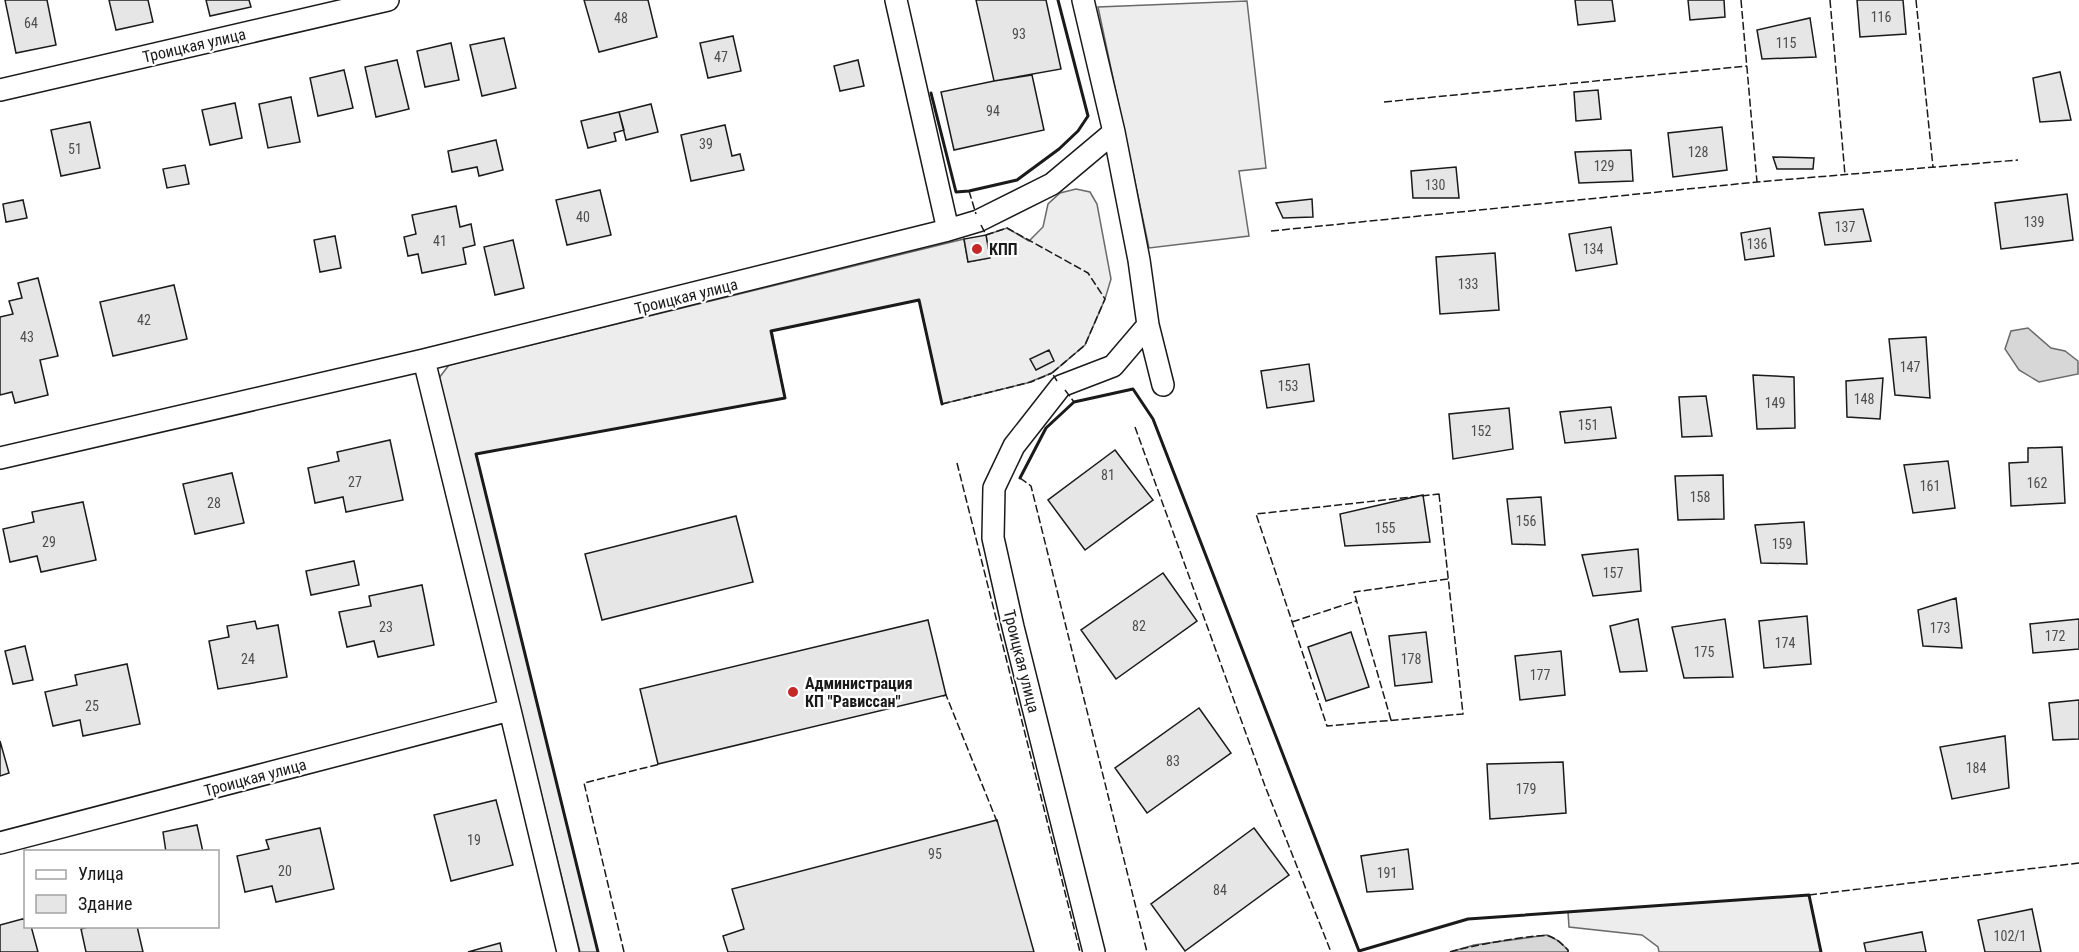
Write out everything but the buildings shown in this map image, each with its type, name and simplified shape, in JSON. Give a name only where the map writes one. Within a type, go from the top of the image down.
[{"type":"street","name":"Троицкая улица","points":[[0,90],[388,0]]},
{"type":"street","points":[[896,0],[948,230]]},
{"type":"street","points":[[1083,0],[1114,132],[1139,260],[1148,325],[1163,384]]},
{"type":"street","name":"Троицкая улица","points":[[0,458],[424,360],[948,230],[978,220],[1052,184],[1114,132]]},
{"type":"street","name":"Троицкая улица","points":[[1094,952],[993,538],[994,488],[1014,447],[1061,386],[1113,366],[1148,325]]},
{"type":"street","points":[[424,360],[567,952]]},
{"type":"street","name":"Троицкая улица","points":[[0,843],[510,710]]},
{"type":"shaded area","points":[[1247,1],[1266,168],[1239,171],[1249,236],[1149,248],[1098,7]]},
{"type":"shaded area","points":[[1076,189],[1090,192],[1097,204],[1111,279],[1085,345],[1052,373],[1027,383],[942,404],[919,300],[772,331],[785,398],[476,454],[598,952],[580,952],[439,378],[449,365],[964,239],[968,262],[989,258],[986,235],[1007,228],[1029,241],[1043,227],[1048,204],[1060,193]]},
{"type":"shaded area","points":[[2028,328],[2051,348],[2065,351],[2078,361],[2078,374],[2039,382],[2019,370],[2005,349],[2011,331]]},
{"type":"shaded area","points":[[1809,895],[1821,952],[1659,952],[1658,947],[1642,935],[1569,927],[1568,912]]},
{"type":"shaded area","points":[[1547,935],[1559,941],[1568,952],[1450,952],[1474,945]]},
{"type":"fence","points":[[1741,0],[1757,182]]},
{"type":"fence","points":[[1830,0],[1845,175]]},
{"type":"fence","points":[[1916,0],[1933,167]]},
{"type":"fence","points":[[1384,102],[1747,66]]},
{"type":"fence","points":[[1271,231],[1757,182],[2018,160]]},
{"type":"fence","points":[[969,191],[976,214]]},
{"type":"fence","points":[[981,225],[986,235],[1007,228],[1088,273],[1105,299],[1085,345],[1052,373],[1057,381]]},
{"type":"fence","points":[[942,404],[1031,382],[1052,373]]},
{"type":"fence","points":[[1065,390],[1074,402]]},
{"type":"fence","points":[[1135,427],[1265,786],[1331,952]]},
{"type":"fence","points":[[957,463],[1080,952]]},
{"type":"fence","points":[[1020,478],[1031,486],[1147,952]]},
{"type":"fence","points":[[1439,494],[1463,714],[1327,726],[1256,514],[1439,494]]},
{"type":"fence","points":[[1391,720],[1354,592],[1448,579]]},
{"type":"fence","points":[[1292,622],[1356,601]]},
{"type":"fence","points":[[943,696],[946,695],[998,824]]},
{"type":"fence","points":[[624,952],[584,783],[660,764]]},
{"type":"fence","points":[[1809,895],[2079,863]]},
{"type":"fence","points":[[1450,952],[1501,941],[1542,936],[1549,936],[1559,942],[1568,952]]},
{"type":"wall","points":[[931,93],[956,192],[1017,180],[1059,149],[1078,131],[1088,116],[1058,0]]},
{"type":"wall","points":[[598,952],[476,454],[785,398],[771,331],[919,300],[942,404]]},
{"type":"wall","points":[[1020,478],[1046,428],[1074,402],[1133,389],[1153,419],[1359,951],[1468,919],[1809,895],[1821,952]]},
{"type":"place","name":"КПП","points":[[977,249]]},
{"type":"place","name":"Администрация КП \"Рависсан\"","points":[[793,692]]}]
